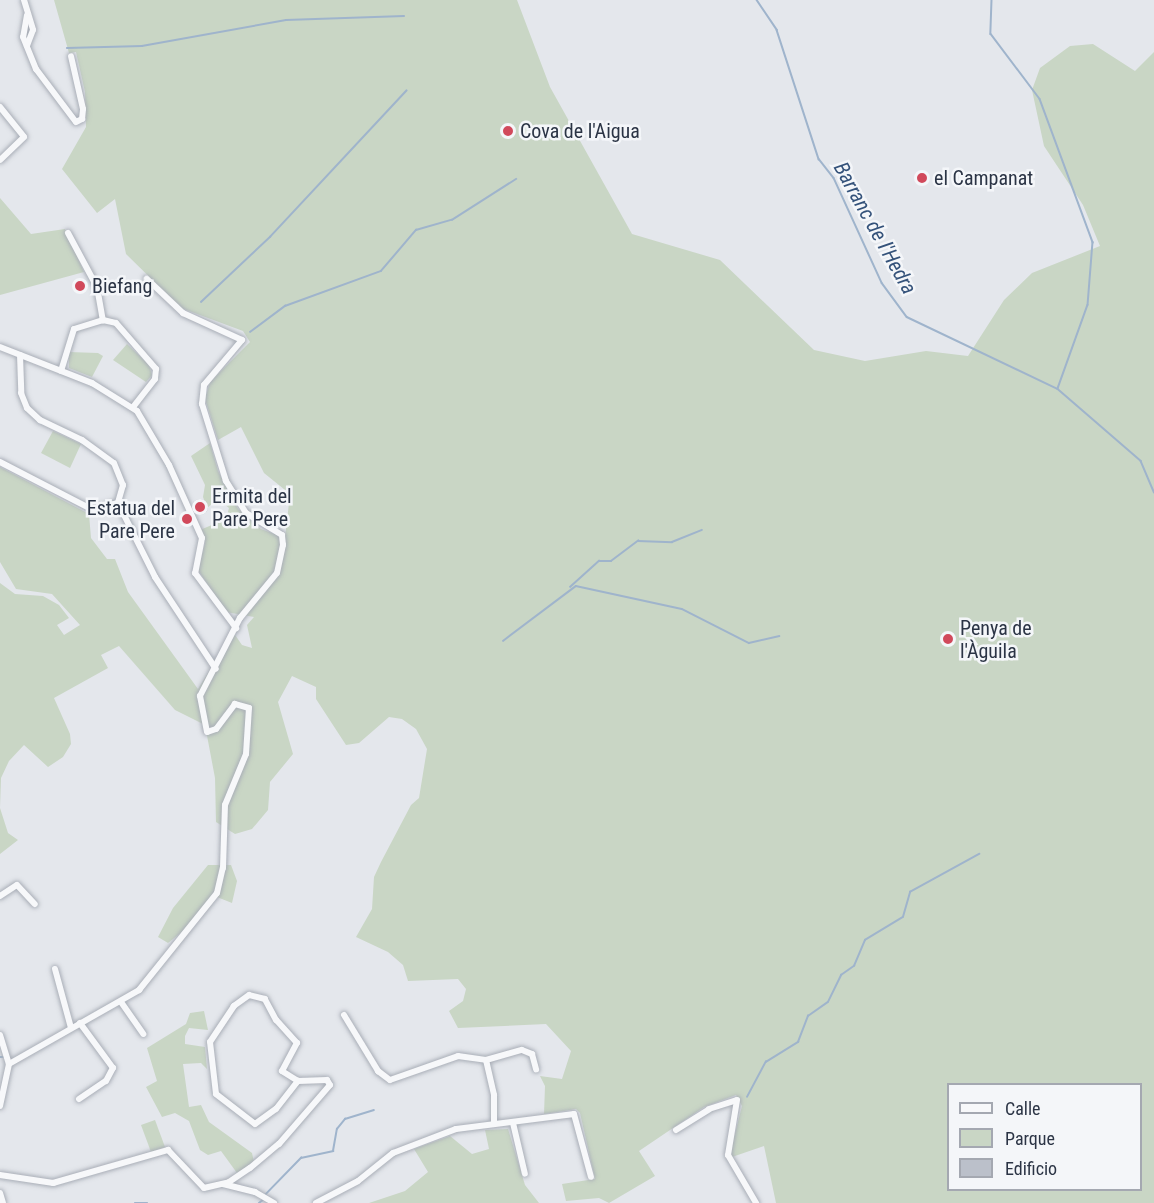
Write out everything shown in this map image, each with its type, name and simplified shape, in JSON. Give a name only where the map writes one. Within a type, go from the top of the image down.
[{"type":"street","points":[[24,0],[27,15],[23,32],[27,46],[44,84],[76,122],[83,117],[83,109],[71,56]]},
{"type":"street","points":[[0,107],[24,137],[0,160]]},
{"type":"street","points":[[68,233],[96,287],[103,320]]},
{"type":"street","points":[[9,1064],[139,990],[171,955],[220,883],[225,805],[246,754],[249,708],[240,702],[230,708],[212,733],[203,730],[200,696],[242,615],[277,573],[282,535],[241,506],[218,463],[201,398],[206,382],[242,340],[183,313],[147,279]]},
{"type":"street","points":[[61,371],[72,331],[103,320],[120,326],[156,369],[155,379],[133,407]]},
{"type":"street","points":[[0,347],[61,371],[133,407],[169,465],[200,535],[194,570],[222,613],[236,628]]},
{"type":"street","points":[[20,355],[21,393],[27,408],[40,420],[82,440],[114,463],[123,486],[118,504],[155,577],[216,669]]},
{"type":"street","points":[[0,462],[93,510],[118,504]]},
{"type":"street","points":[[222,613],[242,615]]},
{"type":"street","points":[[0,896],[17,885],[35,904]]},
{"type":"street","points":[[55,969],[71,1028]]},
{"type":"street","points":[[223,1184],[279,1144],[330,1087],[327,1080],[298,1081],[280,1068],[297,1047],[296,1040],[276,1020],[263,996],[243,998],[209,1045],[216,1094],[255,1124],[276,1109],[298,1081]]},
{"type":"street","points":[[121,1002],[143,1034]]},
{"type":"street","points":[[344,1016],[378,1071],[390,1080],[458,1056],[486,1060],[526,1051],[533,1056],[536,1069]]},
{"type":"street","points":[[80,1023],[113,1068],[106,1081],[80,1099]]},
{"type":"street","points":[[0,1035],[9,1064],[0,1106]]},
{"type":"street","points":[[486,1060],[494,1095],[494,1124]]},
{"type":"street","points":[[676,1130],[710,1109],[737,1100],[728,1155],[756,1203]]},
{"type":"street","points":[[316,1203],[358,1181],[393,1153],[456,1129],[577,1115],[591,1177]]},
{"type":"street","points":[[513,1123],[525,1174]]},
{"type":"street","points":[[0,1175],[53,1184],[168,1150],[202,1187],[223,1184],[255,1192],[274,1203]]},
{"type":"street","points":[[0,1193],[3,1203]]},
{"type":"green space","points":[[54,0],[517,0],[550,87],[632,234],[720,260],[814,350],[865,361],[926,351],[968,356],[1004,300],[1032,273],[1100,246],[1083,205],[1044,146],[1032,90],[1040,68],[1070,46],[1093,44],[1135,71],[1154,52],[1154,1203],[776,1203],[764,1146],[732,1157],[730,1153],[742,1106],[736,1095],[704,1107],[639,1151],[655,1176],[609,1203],[599,1198],[566,1201],[562,1184],[595,1179],[580,1113],[576,1109],[544,1114],[545,1086],[540,1076],[562,1079],[571,1051],[546,1024],[458,1028],[449,1011],[463,1001],[466,989],[458,979],[408,981],[403,965],[388,952],[356,937],[372,909],[374,877],[411,805],[419,798],[427,749],[416,729],[402,719],[389,717],[359,743],[346,745],[316,699],[316,687],[292,676],[278,702],[293,754],[270,782],[268,810],[252,829],[235,834],[216,822],[215,778],[205,725],[175,710],[119,646],[101,655],[108,668],[54,698],[70,734],[71,744],[63,757],[48,767],[24,745],[9,761],[1,778],[0,808],[0,583],[15,594],[43,596],[59,605],[69,618],[57,625],[64,635],[80,625],[52,594],[16,589],[0,562],[0,467],[89,514],[91,538],[107,559],[115,559],[128,592],[198,689],[233,632],[242,645],[252,648],[247,625],[254,617],[226,612],[198,570],[205,543],[200,530],[226,519],[229,508],[218,499],[207,508],[203,497],[205,485],[191,456],[210,443],[218,471],[238,509],[261,529],[285,538],[290,494],[264,473],[241,427],[218,440],[205,399],[210,382],[250,342],[243,331],[181,308],[126,254],[115,199],[97,213],[62,169],[86,127],[85,92],[76,52],[69,53]]},
{"type":"green space","points":[[0,198],[31,234],[65,229],[84,272],[0,295]]},
{"type":"green space","points":[[127,344],[149,365],[152,375],[146,382],[113,360]]},
{"type":"green space","points":[[69,352],[98,353],[103,356],[92,377],[69,368]]},
{"type":"green space","points":[[53,431],[81,444],[70,468],[41,453]]},
{"type":"green space","points":[[0,808],[8,833],[18,840],[0,854]]},
{"type":"green space","points":[[208,865],[231,865],[237,881],[232,903],[212,895],[188,927],[168,943],[158,937],[173,908]]},
{"type":"green space","points":[[204,1011],[208,1030],[189,1028],[185,1036],[185,1044],[205,1047],[207,1069],[201,1063],[183,1064],[189,1107],[201,1105],[209,1122],[252,1153],[254,1162],[237,1173],[221,1151],[208,1155],[200,1150],[189,1121],[175,1113],[162,1117],[146,1087],[157,1081],[147,1048],[186,1024],[190,1013]]},
{"type":"green space","points":[[155,1120],[165,1147],[151,1152],[141,1125]]},
{"type":"green space","points":[[508,1129],[525,1185],[539,1203],[369,1203],[405,1191],[428,1172],[414,1149],[450,1136],[472,1154],[489,1149],[485,1130]]},
{"type":"building","name":"Ermita del Pare Pere","points":[[200,499],[208,507],[200,515],[192,507]]},
{"type":"waterway","name":"Barranc de l'Hedra","points":[[757,0],[777,30],[819,159],[834,178],[882,283],[907,317],[1058,389],[1141,461],[1154,492]]},
{"type":"waterway","points":[[992,0],[991,34],[1040,99],[1093,242],[1088,305],[1058,389]]},
{"type":"waterway","points":[[67,48],[142,46],[286,20],[404,16]]},
{"type":"waterway","points":[[201,302],[270,237],[406,91]]},
{"type":"waterway","points":[[250,332],[285,306],[381,271],[416,230],[452,220],[516,179]]},
{"type":"waterway","points":[[570,587],[599,561],[611,561],[638,541],[672,542],[702,530]]},
{"type":"waterway","points":[[503,641],[576,586],[682,609],[749,643],[779,636]]},
{"type":"waterway","points":[[747,1097],[766,1062],[798,1042],[808,1016],[828,1002],[841,975],[854,966],[865,940],[903,917],[910,892],[979,854]]},
{"type":"waterway","points":[[265,1195],[301,1158],[333,1151],[337,1129],[345,1119],[374,1110]]},
{"type":"waterway","points":[[259,1203],[263,1200]]},
{"type":"waterway","points":[[135,1203],[147,1203]]},
{"type":"place","name":"Cova de l'Aigua","points":[[508,131]]},
{"type":"place","name":"el Campanat","points":[[922,178]]},
{"type":"place","name":"Biefang","points":[[80,286]]},
{"type":"place","name":"Ermita del Pare Pere","points":[[200,507]]},
{"type":"place","name":"Estatua del Pare Pere","points":[[187,519]]},
{"type":"place","name":"Penya de l'Àguila","points":[[948,639]]}]
